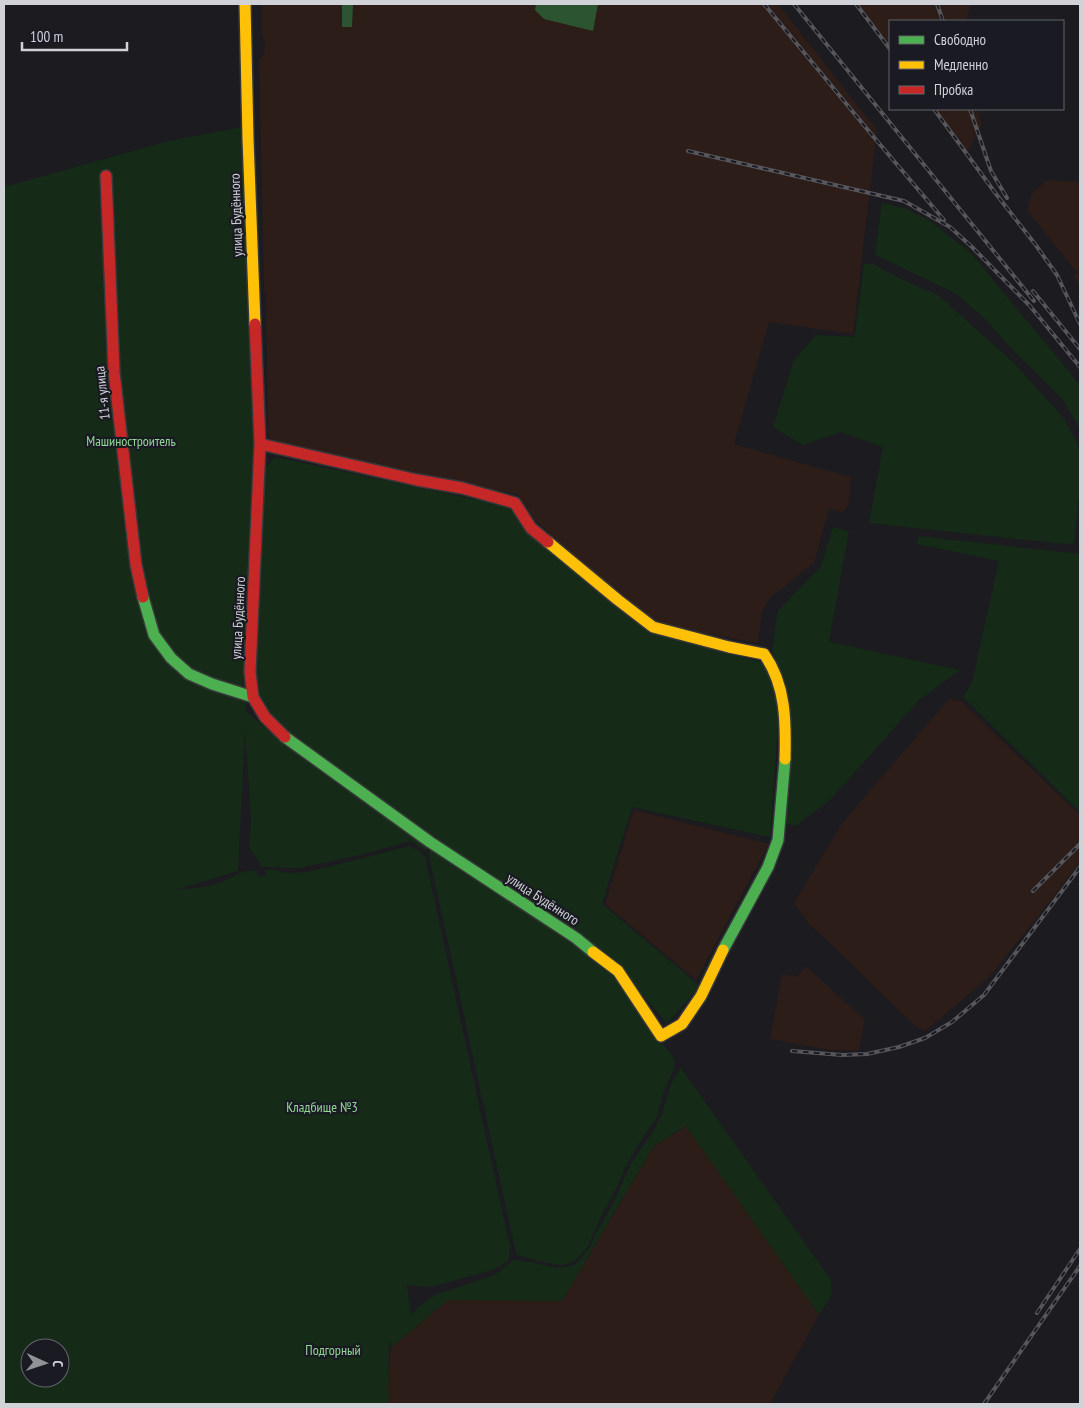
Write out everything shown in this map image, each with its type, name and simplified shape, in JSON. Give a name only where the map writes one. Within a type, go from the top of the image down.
[{"type":"street","name":"улица Будённого","points":[[245,4],[248,139],[260,444],[250,672],[254,697],[265,717],[281,734],[430,842],[576,938],[618,971],[661,1036],[682,1024],[701,996],[768,867],[778,840],[785,769],[786,722],[782,693],[772,666],[764,654],[653,627],[531,528],[515,503],[462,488],[417,480],[260,444]]},
{"type":"street","name":"11-я улица","points":[[106,176],[114,372],[136,565],[144,604],[154,635],[171,658],[189,674],[212,684],[254,697]]},
{"type":"shaded area","points":[[262,4],[778,4],[877,130],[853,334],[769,322],[734,444],[851,477],[849,504],[843,512],[829,509],[814,563],[770,598],[762,612],[758,643],[686,630],[656,621],[583,564],[534,519],[518,495],[308,450],[277,442],[268,436],[259,60],[264,54],[265,40],[262,35]]},
{"type":"shaded area","points":[[856,4],[971,4],[966,20],[889,20],[889,48]]},
{"type":"shaded area","points":[[935,110],[977,110],[982,124],[967,153]]},
{"type":"shaded area","points":[[1047,180],[1080,182],[1080,286],[1073,277],[1077,273],[1027,210],[1032,194]]},
{"type":"shaded area","points":[[949,699],[962,702],[1080,815],[1080,862],[989,977],[925,1031],[915,1026],[809,924],[794,903],[843,822]]},
{"type":"shaded area","points":[[634,810],[769,844],[696,980],[605,904]]},
{"type":"shaded area","points":[[806,966],[865,1020],[859,1051],[830,1050],[770,1039],[782,974],[797,977]]},
{"type":"shaded area","points":[[687,1126],[819,1315],[770,1404],[387,1404],[390,1351],[392,1347],[448,1299],[562,1301],[654,1146]]},
{"type":"green space","points":[[342,4],[353,4],[352,27],[342,27]]},
{"type":"green space","points":[[536,4],[598,4],[593,31],[544,19],[535,10]]},
{"type":"green space","points":[[242,127],[259,442],[246,711],[311,764],[427,844],[426,851],[411,841],[364,854],[299,868],[261,867],[249,847],[251,818],[245,731],[238,871],[175,890],[214,884],[246,871],[256,871],[259,877],[266,876],[265,870],[285,873],[308,872],[410,846],[418,850],[425,857],[510,1247],[509,1260],[495,1269],[431,1287],[407,1285],[411,1315],[418,1307],[435,1295],[495,1275],[513,1260],[557,1268],[572,1266],[579,1261],[590,1247],[613,1204],[630,1165],[661,1116],[672,1082],[681,1068],[831,1280],[832,1295],[819,1315],[686,1126],[654,1146],[562,1301],[448,1300],[392,1347],[391,1342],[389,1344],[388,1404],[4,1404],[4,187],[169,141]]},
{"type":"green space","points":[[882,203],[904,208],[927,219],[971,253],[1080,385],[1080,429],[1063,400],[986,320],[957,294],[875,255]]},
{"type":"green space","points":[[864,264],[874,264],[895,276],[938,295],[1012,361],[1063,417],[1080,449],[1079,498],[1074,543],[1066,544],[869,523],[883,447],[841,432],[803,445],[773,427],[794,360],[816,335],[855,337]]},
{"type":"green space","points":[[275,457],[511,507],[536,539],[652,631],[767,664],[780,700],[770,837],[632,807],[602,904],[700,986],[667,1024],[621,969],[424,832],[279,727],[256,689],[265,468]]},
{"type":"green space","points":[[833,527],[849,531],[829,642],[960,670],[919,700],[830,800],[796,826],[782,822],[792,732],[783,677],[772,651],[778,611],[821,566]]},
{"type":"green space","points":[[918,536],[1080,554],[1080,812],[963,697],[972,682],[999,561],[917,544]]},
{"type":"green space","points":[[434,850],[590,956],[613,975],[675,1060],[674,1070],[666,1085],[656,1119],[625,1168],[589,1244],[580,1256],[571,1263],[562,1265],[547,1263],[517,1255],[515,1249],[429,855],[429,851]]},
{"type":"railway","points":[[764,4],[944,220]]},
{"type":"railway","points":[[794,4],[1034,301]]},
{"type":"railway","points":[[856,4],[889,48]]},
{"type":"railway","points":[[937,4],[943,20]]},
{"type":"railway","points":[[935,110],[1057,275],[1080,324]]},
{"type":"railway","points":[[970,110],[991,171],[1007,198]]},
{"type":"railway","points":[[688,151],[904,201],[950,227],[972,247],[1030,306],[1080,367]]},
{"type":"railway","points":[[1033,291],[1080,349]]},
{"type":"railway","points":[[1033,891],[1080,844]]},
{"type":"railway","points":[[792,1051],[842,1055],[867,1054],[899,1047],[925,1038],[952,1022],[984,995],[1080,867]]},
{"type":"railway","points":[[1037,1313],[1080,1249]]},
{"type":"railway","points":[[984,1404],[1080,1266]]},
{"type":"traffic: fast","points":[[143,597],[154,635],[171,658],[189,674],[212,684],[253,697]]},
{"type":"traffic: fast","points":[[285,737],[430,842],[576,938],[593,952]]},
{"type":"traffic: fast","points":[[723,950],[768,867],[778,840],[785,759]]},
{"type":"traffic: slow","points":[[245,4],[255,324]]},
{"type":"traffic: slow","points":[[548,542],[653,627],[764,654],[777,678],[781,691],[785,718],[785,759]]},
{"type":"traffic: slow","points":[[661,1036],[682,1024],[701,996],[723,950]]},
{"type":"traffic: slow","points":[[593,952],[618,971],[661,1036]]},
{"type":"traffic: jam","points":[[106,176],[114,372],[136,565],[143,597]]},
{"type":"traffic: jam","points":[[255,324],[260,444],[250,672],[253,697],[265,717],[285,737]]},
{"type":"traffic: jam","points":[[260,444],[417,480],[462,488],[515,503],[531,528],[548,542]]},
{"type":"park label","name":"Машиностроитель","points":[[131,441]]},
{"type":"park label","name":"Кладбище №3","points":[[322,1107]]},
{"type":"park label","name":"Подгорный","points":[[333,1350]]}]
